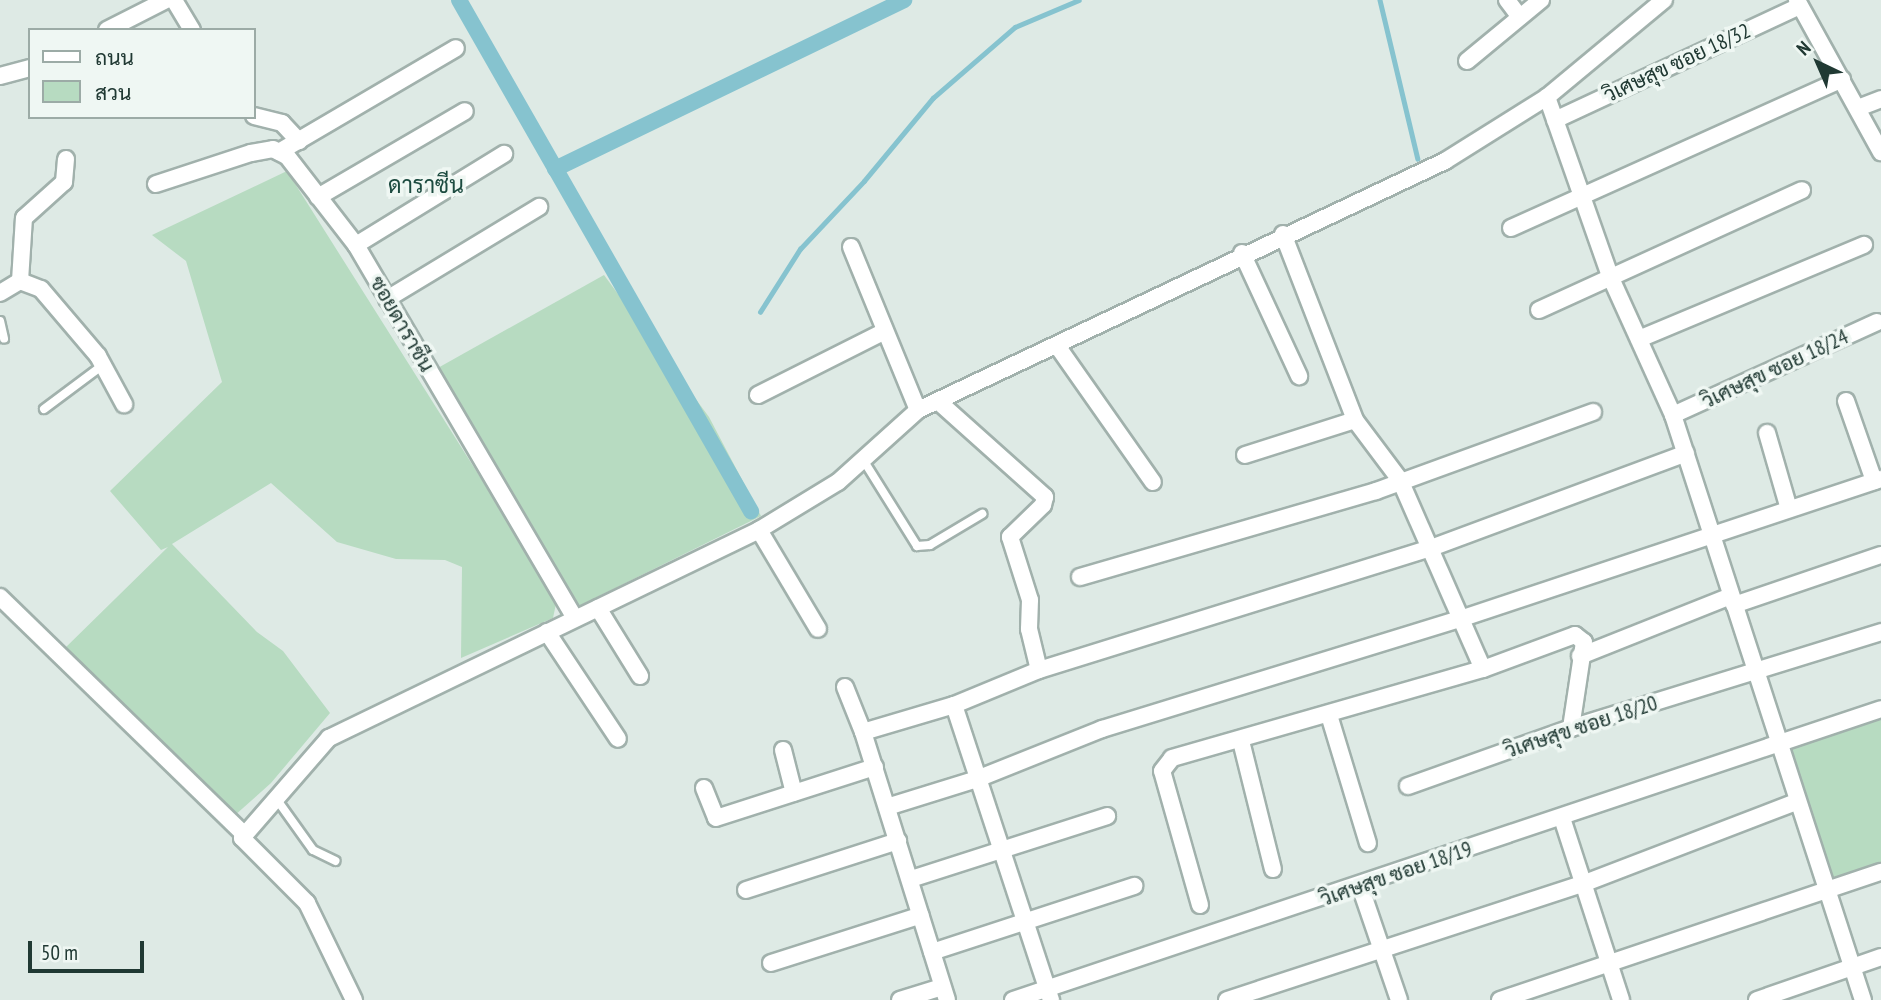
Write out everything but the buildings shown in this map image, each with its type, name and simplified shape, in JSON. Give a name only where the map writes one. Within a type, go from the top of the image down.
[{"type":"street","points":[[111,28],[166,0]]},
{"type":"street","points":[[174,0],[191,28]]},
{"type":"street","points":[[1507,0],[1520,17]]},
{"type":"street","points":[[1467,61],[1541,0]]},
{"type":"street","points":[[244,834],[329,738],[759,530],[838,482],[918,410],[940,403],[1058,347],[1242,253],[1445,161],[1547,97],[1664,0]]},
{"type":"street","points":[[1798,3],[1881,152]]},
{"type":"street","name":"วิเศษสุข ซอย 18/32","points":[[1555,120],[1798,3]]},
{"type":"street","points":[[156,184],[251,153],[279,152],[456,48]]},
{"type":"street","points":[[0,76],[28,69]]},
{"type":"street","points":[[1511,228],[1842,79]]},
{"type":"street","points":[[1547,97],[1610,276],[1673,415],[1714,533],[1732,601],[1796,802],[1863,1000]]},
{"type":"street","points":[[1858,108],[1881,99]]},
{"type":"street","points":[[318,197],[465,111]]},
{"type":"street","points":[[256,116],[282,123],[299,141]]},
{"type":"street","name":"ซอยดาราซีน","points":[[279,152],[356,245],[575,618]]},
{"type":"street","points":[[356,245],[504,154]]},
{"type":"street","points":[[20,281],[24,218],[64,182],[66,159]]},
{"type":"street","points":[[1539,310],[1802,190]]},
{"type":"street","points":[[387,299],[539,207]]},
{"type":"street","points":[[1283,234],[1355,421],[1400,480],[1483,669]]},
{"type":"street","points":[[1639,339],[1864,245]]},
{"type":"street","points":[[851,247],[918,410]]},
{"type":"street","points":[[1242,253],[1298,376]]},
{"type":"street","points":[[0,292],[20,281],[41,289],[103,365],[124,404]]},
{"type":"street","name":"วิเศษสุข ซอย 18/24","points":[[1673,415],[1877,322]]},
{"type":"street","points":[[758,395],[885,331]]},
{"type":"street","points":[[1058,347],[1153,482]]},
{"type":"street","points":[[887,807],[977,779],[1102,729],[1460,619],[1877,480],[1846,401]]},
{"type":"street","points":[[940,403],[1045,497],[1043,505],[1010,537],[1030,600],[1029,629],[1039,670]]},
{"type":"street","points":[[1080,578],[1400,480],[1593,412]]},
{"type":"street","points":[[1245,455],[1355,421]]},
{"type":"street","points":[[1767,433],[1789,509]]},
{"type":"street","points":[[863,732],[954,705],[1039,670],[1431,548],[1686,453]]},
{"type":"street","points":[[759,530],[818,629]]},
{"type":"street","points":[[1580,656],[1732,601],[1881,555]]},
{"type":"street","points":[[0,597],[244,834],[246,848],[307,903],[354,1000]]},
{"type":"street","points":[[598,608],[639,676]]},
{"type":"street","points":[[547,632],[618,739]]},
{"type":"street","name":"วิเศษสุข ซอย 18/20","points":[[1408,786],[1571,728],[1756,673],[1881,632]]},
{"type":"street","points":[[1199,905],[1162,771],[1172,758],[1241,741],[1483,669],[1575,635],[1584,642],[1571,728]]},
{"type":"street","points":[[845,687],[863,732],[911,878],[944,993],[900,1000]]},
{"type":"street","points":[[954,705],[1022,922],[1049,995]]},
{"type":"street","name":"วิเศษสุข ซอย 18/19","points":[[1013,1000],[1049,995],[1881,709]]},
{"type":"street","points":[[1329,715],[1368,843]]},
{"type":"street","points":[[1241,741],[1273,869]]},
{"type":"street","points":[[783,750],[794,793]]},
{"type":"street","points":[[704,788],[716,818],[875,767]]},
{"type":"street","points":[[1227,1000],[1585,883],[1796,802]]},
{"type":"street","points":[[911,878],[1107,816]]},
{"type":"street","points":[[1562,818],[1621,1000]]},
{"type":"street","points":[[746,890],[898,841]]},
{"type":"street","points":[[1500,1000],[1881,872]]},
{"type":"street","points":[[932,952],[1134,886]]},
{"type":"street","points":[[1360,886],[1399,1000]]},
{"type":"street","points":[[771,963],[921,915]]},
{"type":"street","points":[[1757,1000],[1881,957]]},
{"type":"lane","points":[[0,321],[4,339]]},
{"type":"lane","points":[[44,409],[103,365]]},
{"type":"lane","points":[[862,458],[917,546],[930,545],[982,514]]},
{"type":"lane","points":[[275,797],[313,850],[336,861]]},
{"type":"green space","points":[[287,171],[557,599],[553,618],[461,658],[462,567],[445,560],[396,559],[337,542],[271,483],[172,544],[257,632],[283,651],[330,713],[271,783],[234,816],[63,650],[168,547],[161,550],[110,491],[222,382],[186,261],[152,235]]},
{"type":"green space","points":[[604,275],[709,417],[761,516],[579,606],[436,369]]},
{"type":"green space","points":[[1881,709],[1881,872],[1826,890],[1778,743]]},
{"type":"waterway","points":[[459,0],[751,511]]},
{"type":"waterway","points":[[555,169],[904,0]]},
{"type":"waterway","points":[[760,312],[800,249],[864,181],[933,98],[1015,27],[1079,0]]},
{"type":"waterway","points":[[1380,0],[1418,159]]},
{"type":"district","name":"ดาราซีน","points":[[426,185]]}]
